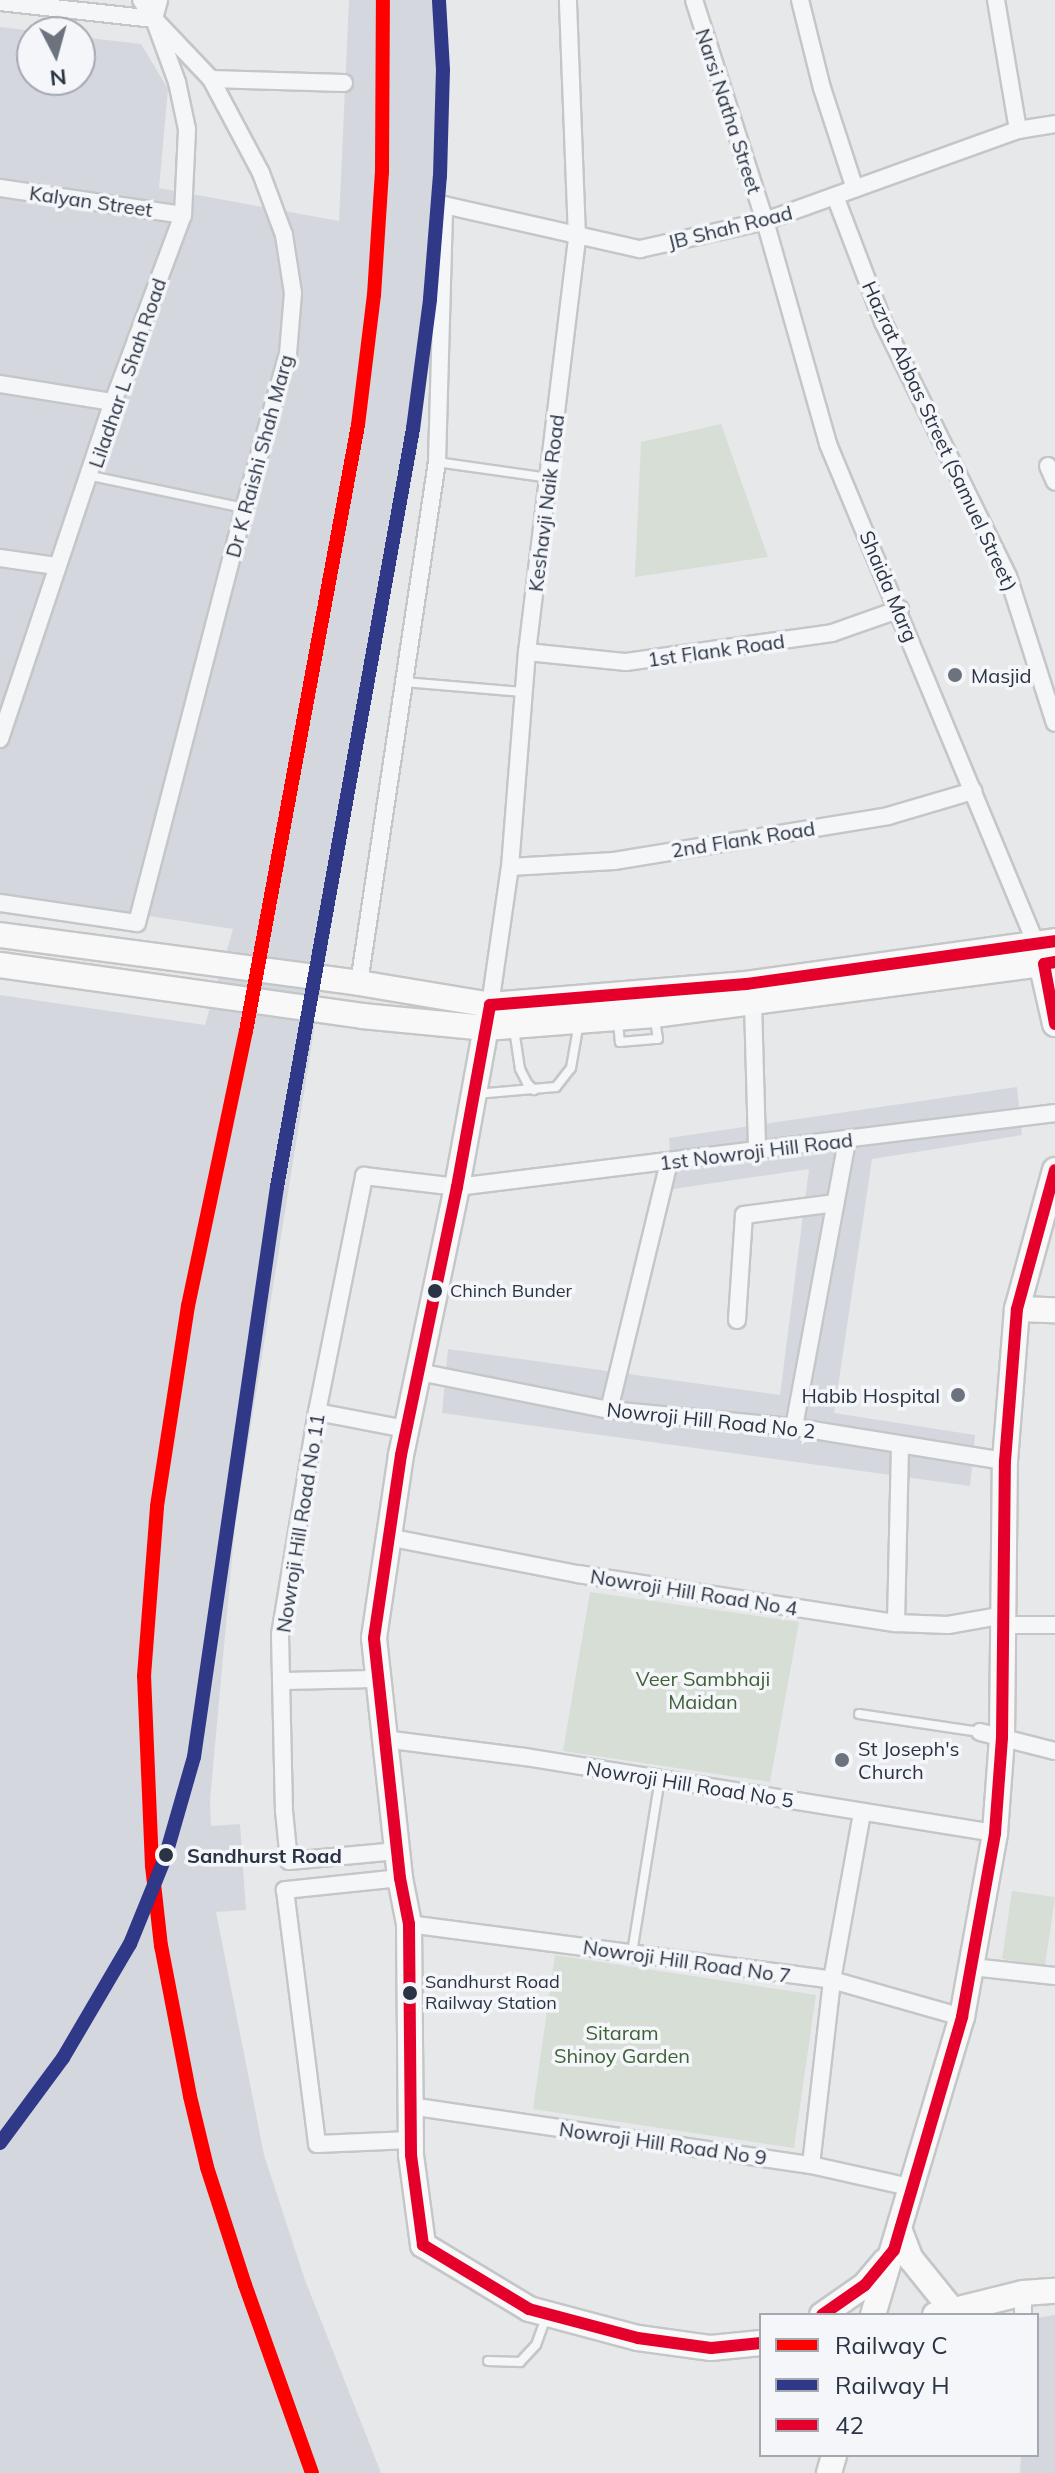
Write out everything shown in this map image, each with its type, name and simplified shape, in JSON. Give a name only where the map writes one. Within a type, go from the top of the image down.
[{"type":"street","points":[[141,0],[154,19]]},
{"type":"street","points":[[154,19],[159,0]]},
{"type":"street","name":"Keshavji Naik Road","points":[[488,1017],[510,867],[527,652],[577,237],[568,0]]},
{"type":"street","name":"Narsi Natha Street","points":[[694,0],[765,221]]},
{"type":"street","points":[[800,0],[828,87],[855,189]]},
{"type":"street","points":[[996,0],[1018,130]]},
{"type":"street","points":[[0,2],[154,19]]},
{"type":"street","name":"Dr K Raishi Shah Marg","points":[[0,903],[137,923],[244,508],[288,354],[293,293],[284,235],[261,173],[211,79],[154,19]]},
{"type":"street","name":"Liladhar L Shah Road","points":[[0,737],[56,566],[91,476],[113,402],[183,215],[187,129],[177,82],[154,19]]},
{"type":"street","points":[[211,79],[344,83]]},
{"type":"street","name":"JB Shah Road","points":[[437,462],[444,205],[640,249],[765,221],[1018,130],[1055,124]]},
{"type":"street","name":"Kalyan Street","points":[[0,188],[183,215]]},
{"type":"street","name":"Hazrat Abbas Street (Samuel Street)","points":[[835,196],[883,322],[1008,576],[1055,723]]},
{"type":"street","name":"Shaida Marg","points":[[765,221],[828,444],[900,609],[973,791],[1048,953]]},
{"type":"street","points":[[0,384],[113,402]]},
{"type":"street","points":[[350,982],[404,682],[437,462]]},
{"type":"street","points":[[0,558],[56,566]]},
{"type":"street","name":"1st Flank Road","points":[[527,652],[626,662],[832,633],[900,609]]},
{"type":"street","name":"2nd Flank Road","points":[[510,867],[614,861],[888,816],[973,791]]},
{"type":"street","points":[[0,935],[350,982],[488,1017],[514,1027],[654,1015],[749,993]]},
{"type":"street","points":[[0,965],[337,1012],[488,1017],[749,993],[1048,953],[1055,1024]]},
{"type":"street","points":[[749,993],[757,1148]]},
{"type":"street","points":[[488,1017],[457,1187],[406,1429],[387,1537],[374,1638],[400,1878],[409,1924],[411,2140],[423,2245],[529,2309],[638,2338],[711,2348],[759,2343]]},
{"type":"street","name":"1st Nowroji Hill Road","points":[[364,1176],[457,1187],[1055,1113]]},
{"type":"street","points":[[794,1427],[847,1140]]},
{"type":"street","points":[[609,1410],[669,1162]]},
{"type":"street","points":[[874,2313],[914,2188],[962,2017],[995,1833],[991,1735],[1003,1620],[1005,1461],[1017,1309],[1055,1170]]},
{"type":"street","name":"Nowroji Hill Road No 11","points":[[364,1176],[317,1412],[280,1635],[284,1811],[289,1861],[397,1851]]},
{"type":"street","points":[[737,1320],[744,1215],[835,1203]]},
{"type":"street","points":[[1017,1309],[1055,1310]]},
{"type":"street","name":"Nowroji Hill Road No 2","points":[[419,1372],[609,1410],[794,1427],[1005,1461]]},
{"type":"street","points":[[317,1412],[406,1429]]},
{"type":"street","points":[[896,1623],[900,1446]]},
{"type":"street","name":"Nowroji Hill Road No 4","points":[[387,1537],[578,1574],[896,1623],[948,1625],[1003,1620],[1055,1625]]},
{"type":"street","points":[[281,1681],[378,1679]]},
{"type":"street","points":[[991,1735],[1055,1751]]},
{"type":"street","name":"Nowroji Hill Road No 5","points":[[384,1739],[525,1757],[995,1833]]},
{"type":"street","points":[[811,2165],[832,1980],[862,1813]]},
{"type":"street","points":[[400,1878],[285,1890],[317,2144],[411,2140]]},
{"type":"street","name":"Nowroji Hill Road No 7","points":[[409,1924],[832,1980],[962,2017]]},
{"type":"street","points":[[972,1967],[1055,1976]]},
{"type":"street","name":"Nowroji Hill Road No 9","points":[[410,2106],[811,2165],[914,2188]]},
{"type":"street","points":[[897,2241],[944,2313],[1023,2304],[1055,2291]]},
{"type":"street","points":[[825,2313],[865,2285],[897,2241]]},
{"type":"lane","points":[[437,462],[550,478]]},
{"type":"lane","points":[[91,476],[244,508]]},
{"type":"lane","points":[[404,682],[523,692]]},
{"type":"lane","points":[[474,1094],[556,1087],[564,1079],[575,1052],[579,1022]]},
{"type":"lane","points":[[514,1027],[520,1069],[527,1083],[535,1090]]},
{"type":"lane","points":[[859,1714],[991,1735]]},
{"type":"lane","points":[[632,1953],[660,1779]]},
{"type":"lane","points":[[488,2361],[520,2362],[536,2345],[548,2313]]},
{"type":"shaded area","points":[[349,0],[441,0],[436,226],[421,427],[339,873],[235,1525],[210,1801],[211,1826],[240,1824],[246,1910],[216,1912],[264,2155],[305,2280],[381,2473],[0,2473],[0,995],[205,1025],[233,929],[0,893],[0,27],[16,29],[16,96],[96,96],[96,39],[141,44],[168,89],[159,188],[339,221]]},
{"type":"shaded area","points":[[1017,1087],[1022,1135],[872,1159],[834,1413],[975,1435],[970,1486],[442,1413],[448,1349],[780,1395],[809,1169],[673,1189],[669,1138]]},
{"type":"shaded area","points":[[1055,2315],[1055,2473],[1020,2473],[1021,2457],[1039,2457],[1039,2318]]},
{"type":"green space","points":[[721,424],[768,557],[635,577],[641,442]]},
{"type":"green space","name":"Veer Sambhaji Maidan","points":[[590,1592],[799,1622],[770,1782],[563,1751]]},
{"type":"green space","points":[[1012,1891],[1055,1897],[1045,1965],[1002,1959]]},
{"type":"green space","name":"Sitaram Shinoy Garden","points":[[555,1955],[816,1995],[794,2148],[533,2109]]},
{"type":"rail line","name":"C","points":[[312,2473],[245,2285],[207,2167],[190,2096],[161,1946],[152,1866],[144,1676],[157,1506],[188,1306],[246,1031],[358,425],[374,295],[382,172],[383,0]]},
{"type":"rail line","name":"H","points":[[0,2143],[63,2058],[130,1944],[165,1858],[194,1757],[277,1187],[413,429],[430,299],[440,176],[443,70],[439,0]]},
{"type":"transit line","name":"42","points":[[759,2343],[711,2348],[638,2338],[529,2309],[423,2245],[411,2155],[409,1924],[400,1878],[374,1638],[401,1455],[457,1187],[490,1005],[746,984],[1055,941]]},
{"type":"transit line","name":"42","points":[[1055,962],[1044,964],[1055,1024]]},
{"type":"transit line","name":"42","points":[[825,2313],[865,2285],[894,2250],[962,2017],[995,1833],[1002,1738],[1005,1461],[1017,1309],[1055,1170]]},
{"type":"place","name":"Masjid","points":[[955,675]]},
{"type":"place","name":"Chinch Bunder","points":[[435,1291]]},
{"type":"place","name":"Habib Hospital","points":[[958,1395]]},
{"type":"place","name":"St Joseph's Church","points":[[842,1760]]},
{"type":"place","name":"Sandhurst Road","points":[[166,1855]]},
{"type":"place","name":"Sandhurst Road Railway Station","points":[[410,1993]]}]
